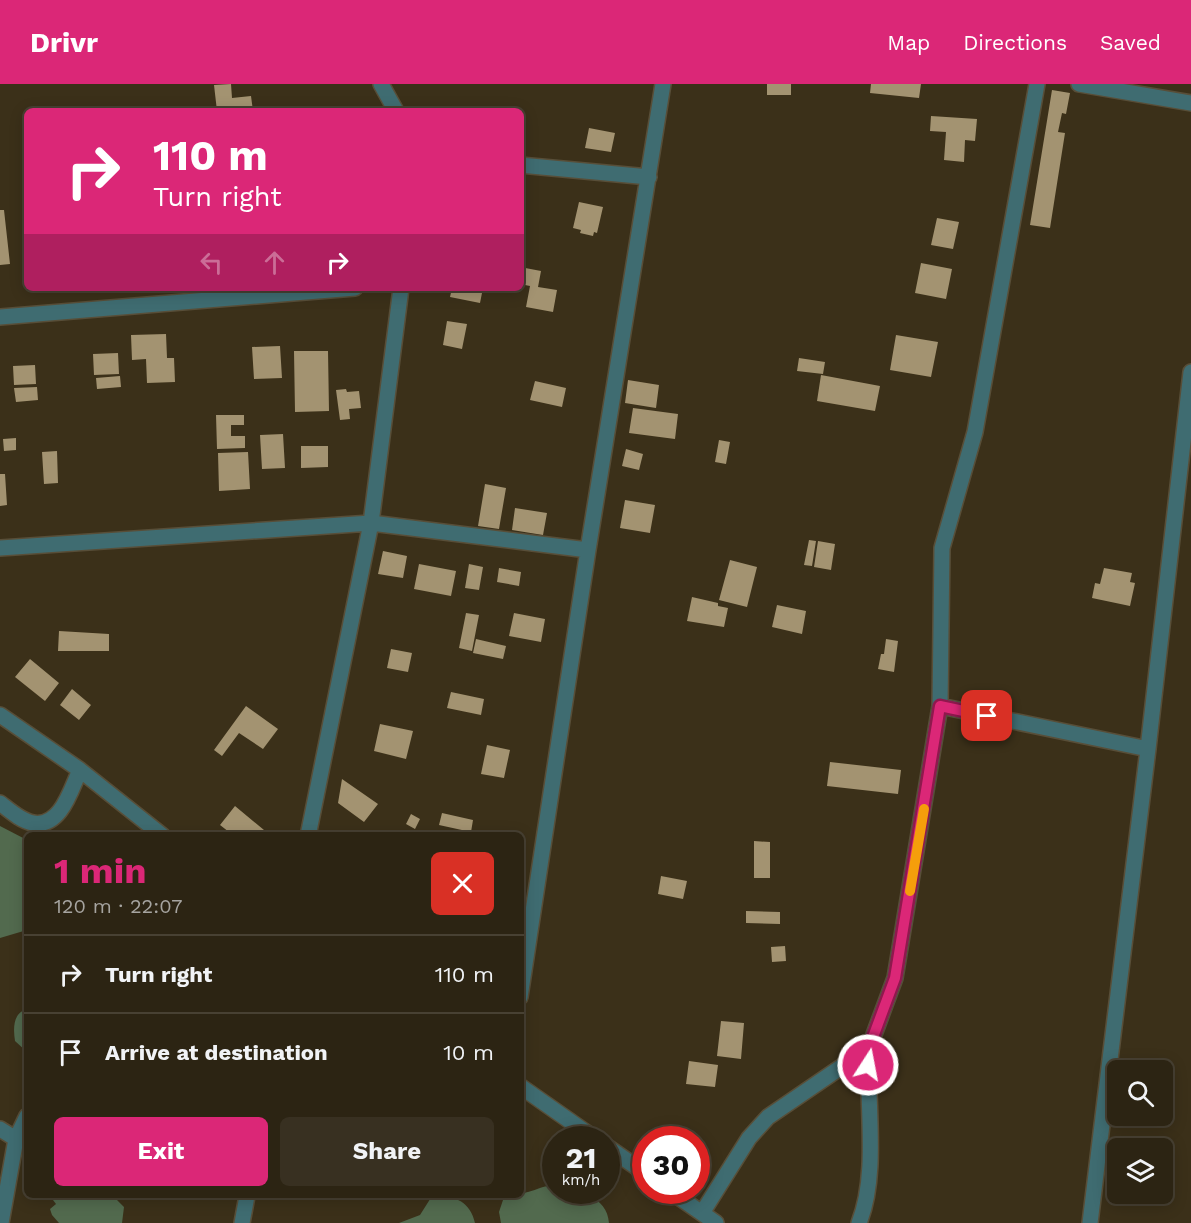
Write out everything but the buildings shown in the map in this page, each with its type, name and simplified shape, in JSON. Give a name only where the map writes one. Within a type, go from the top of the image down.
[{"type":"street","points":[[381,84],[394,108]]},
{"type":"street","points":[[524,971],[588,550],[663,84]]},
{"type":"street","points":[[859,1223],[865,1207],[869,1176],[869,1048],[895,978],[940,706],[942,548],[975,432],[1036,84]]},
{"type":"street","points":[[1078,84],[1191,103]]},
{"type":"street","points":[[524,165],[649,177]]},
{"type":"street","points":[[0,317],[318,291]]},
{"type":"street","points":[[309,832],[371,523],[401,291]]},
{"type":"street","points":[[1090,1223],[1191,372]]},
{"type":"street","points":[[0,548],[371,523],[588,550]]},
{"type":"street","points":[[940,706],[1148,749]]},
{"type":"street","points":[[0,715],[80,770],[155,832]]},
{"type":"street","points":[[0,803],[20,818],[33,823],[47,822],[61,810],[80,770]]},
{"type":"street","points":[[702,1213],[748,1138],[768,1117],[869,1048]]},
{"type":"street","points":[[524,1089],[577,1126]]},
{"type":"street","points":[[1,1223],[16,1139],[24,1122]]},
{"type":"street","points":[[0,1129],[16,1139]]},
{"type":"street","points":[[242,1223],[247,1198]]},
{"type":"street","points":[[689,1204],[716,1223]]},
{"type":"green space","points":[[0,826],[24,838],[24,931],[0,938]]},
{"type":"green space","points":[[24,1010],[24,1049],[15,1041],[14,1031],[17,1017]]},
{"type":"green space","points":[[542,1188],[542,1204],[601,1204],[607,1214],[609,1223],[501,1223],[499,1212],[504,1198],[524,1198],[524,1193]]},
{"type":"green space","points":[[52,1198],[122,1198],[117,1200],[124,1207],[122,1223],[59,1223],[50,1209],[56,1204]]},
{"type":"green space","points":[[431,1198],[454,1198],[465,1204],[473,1215],[475,1223],[399,1223],[420,1215]]},
{"type":"slow traffic","points":[[910,891],[924,809]]},
{"type":"route","points":[[868,1065],[869,1048],[895,978],[940,706],[987,716]]}]
